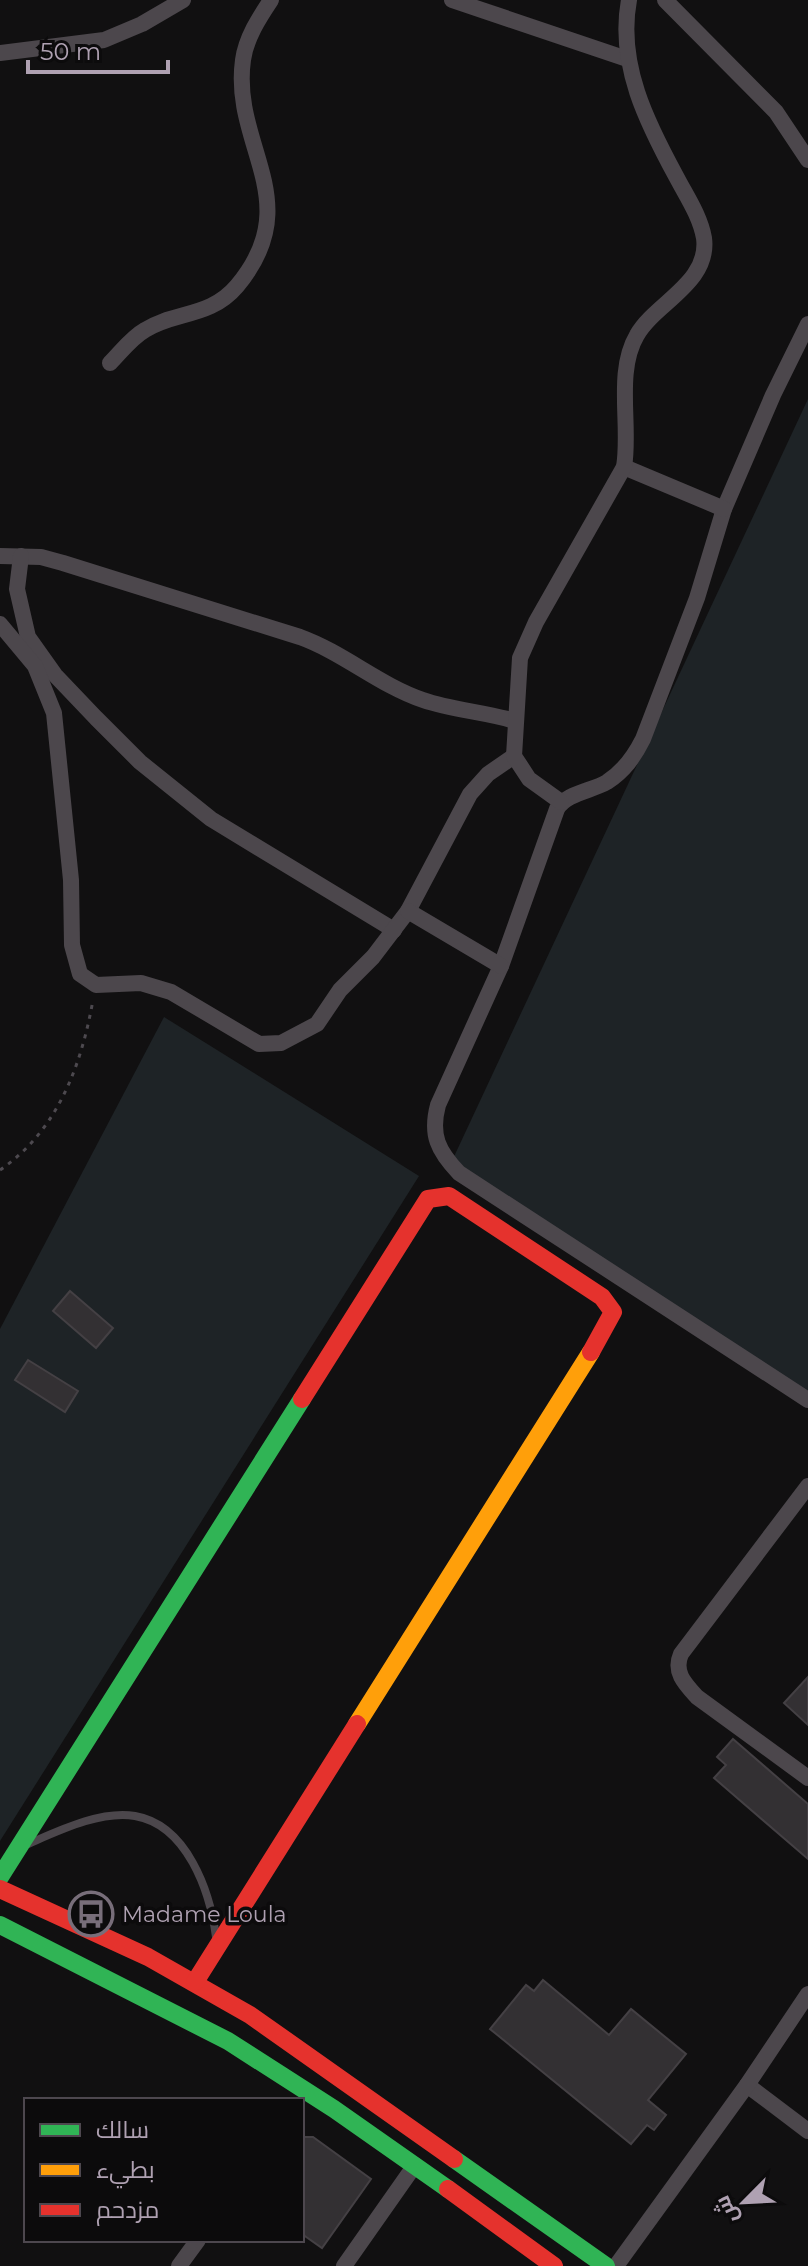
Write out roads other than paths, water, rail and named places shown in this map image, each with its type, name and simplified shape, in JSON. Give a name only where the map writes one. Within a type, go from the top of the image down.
[{"type":"street","points":[[0,53],[104,40],[142,24],[183,0]]},
{"type":"street","points":[[110,363],[143,330],[200,312],[227,296],[237,286],[262,243],[268,228],[269,203],[242,77],[246,47],[271,0]]},
{"type":"street","points":[[452,0],[627,59]]},
{"type":"street","points":[[561,802],[529,779],[514,756],[518,671],[524,647],[624,467],[628,447],[626,396],[636,336],[683,288],[700,265],[704,241],[697,215],[647,117],[627,59],[629,0]]},
{"type":"street","points":[[665,0],[776,112],[808,160]]},
{"type":"street","points":[[808,324],[773,395],[724,509],[687,625],[636,753],[607,782],[561,802],[501,966],[438,1105],[433,1124],[441,1155],[459,1173],[808,1400]]},
{"type":"street","points":[[624,467],[724,509]]},
{"type":"street","points":[[0,556],[63,563],[300,637],[329,647],[398,689],[423,700],[515,721]]},
{"type":"street","points":[[21,556],[17,589],[34,648],[130,751],[230,833],[394,930]]},
{"type":"street","points":[[0,624],[35,666],[54,713],[72,890],[72,945],[80,974],[96,985],[124,982],[159,987],[246,1038],[273,1045],[295,1038],[317,1024],[340,990],[408,911],[470,794],[488,774],[514,756]]},
{"type":"street","points":[[408,911],[501,966]]},
{"type":"street","points":[[0,1877],[428,1199],[449,1196],[602,1297],[613,1312],[611,1320],[195,1982]]},
{"type":"street","points":[[808,1486],[681,1654],[678,1667],[684,1682],[697,1697],[808,1778]]},
{"type":"street","points":[[0,1889],[195,1982],[276,2031],[606,2266]]},
{"type":"street","points":[[0,1925],[188,2019],[415,2165],[554,2266]]},
{"type":"street","points":[[616,2266],[747,2085],[808,1994]]},
{"type":"street","points":[[747,2085],[808,2131]]},
{"type":"street","points":[[344,2266],[415,2165]]},
{"type":"street","points":[[179,2266],[197,2242]]},
{"type":"lane","points":[[21,1847],[109,1817],[136,1816],[153,1822],[182,1846],[195,1866],[214,1921],[218,1949]]},
{"type":"place","name":"Madame Loula","points":[[91,1914]]}]
